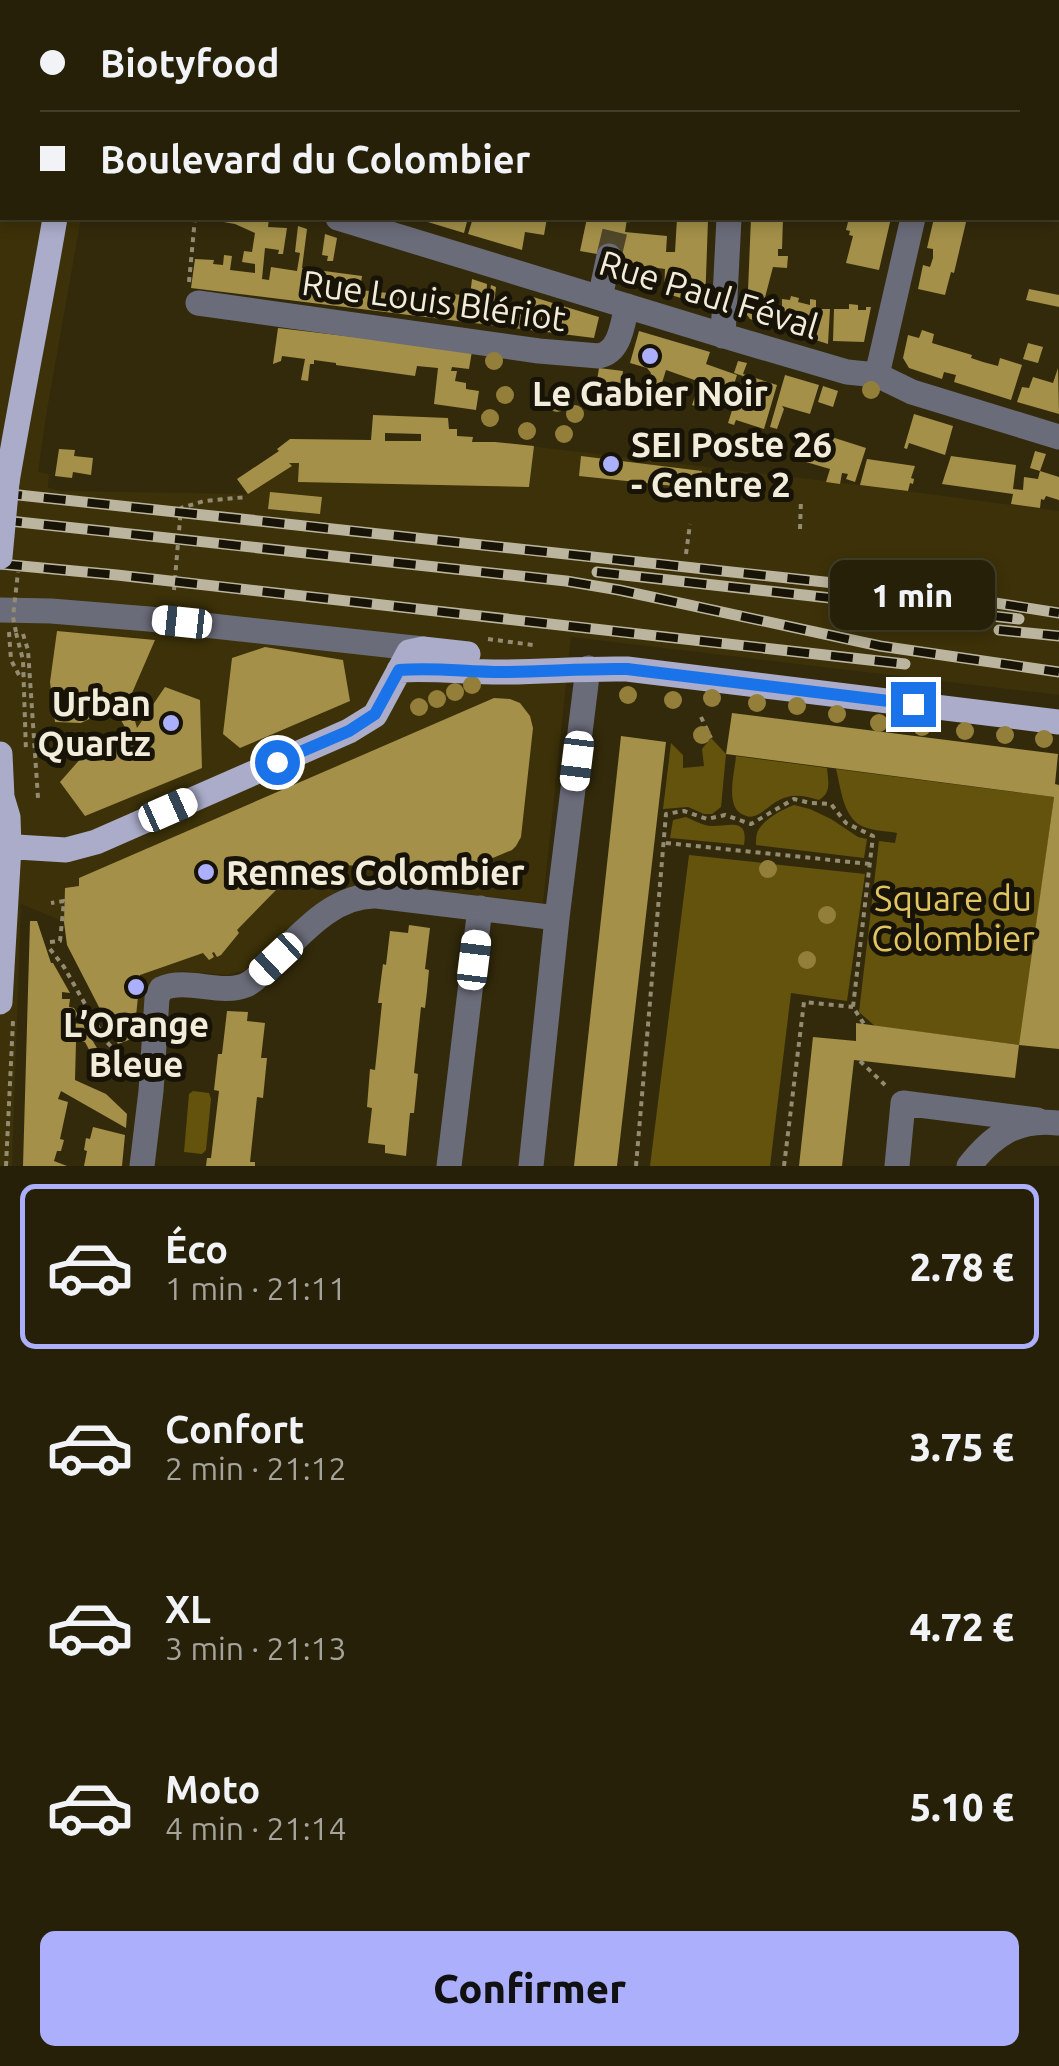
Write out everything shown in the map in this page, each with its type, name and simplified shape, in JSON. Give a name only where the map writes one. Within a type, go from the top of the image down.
[{"type":"main road","points":[[0,557],[7,482],[54,220]]},
{"type":"main road","points":[[4,847],[80,848],[349,731],[375,714],[409,652],[422,649],[588,668]]},
{"type":"main road","points":[[399,670],[627,669],[1059,722]]},
{"type":"main road","points":[[0,754],[2,797],[8,817],[1,993]]},
{"type":"street","points":[[723,336],[729,220]]},
{"type":"street","points":[[877,375],[913,220]]},
{"type":"street","name":"Rue Paul Féval","points":[[376,223],[723,336],[848,372],[877,375],[912,392],[1059,437]]},
{"type":"street","points":[[600,298],[609,256]]},
{"type":"street","name":"Rue Louis Blériot","points":[[198,303],[598,356],[614,348],[628,306]]},
{"type":"street","points":[[4,618],[52,611],[422,649]]},
{"type":"street","points":[[531,1166],[588,668]]},
{"type":"street","points":[[142,1166],[157,998],[162,989],[179,984],[224,988],[246,985],[324,914],[354,898],[376,896],[557,918]]},
{"type":"street","points":[[449,1166],[480,908]]},
{"type":"street","points":[[897,1166],[903,1102],[1053,1122]]},
{"type":"street","points":[[969,1166],[1000,1134],[1053,1122]]},
{"type":"path","points":[[195,220],[188,291],[198,303]]},
{"type":"path","points":[[174,590],[182,508],[204,501],[247,497]]},
{"type":"path","points":[[800,499],[800,529]]},
{"type":"path","points":[[686,554],[690,524]]},
{"type":"path","points":[[4,618],[11,660],[19,676],[26,675]]},
{"type":"path","points":[[19,632],[38,798]]},
{"type":"path","points":[[26,675],[26,763]]},
{"type":"path","points":[[701,717],[711,738]]},
{"type":"path","points":[[636,1166],[666,814],[684,811],[706,819],[726,815],[752,824],[794,799],[830,804],[846,823],[873,836],[853,1007],[864,1024]]},
{"type":"path","points":[[664,842],[870,864]]},
{"type":"path","points":[[51,902],[64,901],[60,941],[50,945],[106,1041]]},
{"type":"path","points":[[1,993],[14,1000],[6,1166]]},
{"type":"path","points":[[784,1166],[804,1002],[853,1007]]},
{"type":"path","points":[[860,1061],[903,1102]]},
{"type":"shaded area","points":[[0,220],[81,220],[38,472],[49,474],[48,488],[247,494],[237,479],[278,452],[290,439],[495,442],[1059,511],[1059,695],[571,637],[543,903],[396,886],[366,885],[338,891],[315,905],[245,970],[227,975],[179,971],[149,987],[143,1037],[118,1044],[67,945],[64,922],[21,904],[12,1166],[0,1166]]},
{"type":"green space","points":[[711,738],[726,754],[721,807],[712,814],[688,807],[663,809],[671,743],[683,755],[683,768],[704,766],[702,749]]},
{"type":"green space","points":[[736,756],[827,768],[828,790],[819,800],[787,797],[757,815],[746,816],[738,811],[732,797]]},
{"type":"green space","name":"Square du Colombier","points":[[836,769],[1054,797],[1020,1045],[875,1026],[859,1012],[879,841],[895,843],[897,833],[864,827],[851,817]]},
{"type":"green space","points":[[794,805],[810,809],[867,839],[864,858],[756,845],[762,825]]},
{"type":"green space","points":[[686,817],[710,826],[740,827],[744,845],[670,838],[673,820]]},
{"type":"green space","points":[[689,855],[865,874],[847,1001],[791,993],[770,1166],[650,1166]]},
{"type":"green space","points":[[209,1093],[211,1099],[206,1150],[202,1154],[184,1152],[189,1094]]},
{"type":"building","points":[[269,220],[268,227],[287,228],[283,254],[265,248],[262,279],[269,280],[271,267],[297,271],[298,226],[307,229],[302,268],[362,276],[360,290],[435,298],[436,292],[470,296],[472,279],[487,284],[486,298],[491,285],[496,287],[494,304],[532,309],[533,297],[599,317],[594,338],[191,288],[195,259],[214,260],[213,264],[223,265],[224,255],[232,256],[230,270],[255,273],[255,264],[242,262],[244,251],[252,252],[255,233],[218,221]]},
{"type":"building","points":[[421,220],[467,220],[464,233]]},
{"type":"building","points":[[472,220],[547,220],[544,235],[525,232],[522,250],[468,234]]},
{"type":"building","points":[[587,220],[627,220],[625,232],[667,236],[666,252],[675,252],[677,220],[708,220],[705,305],[664,293],[665,269],[619,263],[620,258],[580,251]]},
{"type":"building","points":[[751,220],[783,220],[782,249],[778,249],[778,256],[788,256],[787,268],[773,267],[763,305],[782,310],[782,299],[790,300],[791,296],[810,305],[810,299],[816,300],[816,309],[830,309],[828,344],[747,315]]},
{"type":"building","points":[[848,220],[891,220],[879,270],[846,263],[853,236],[846,230]]},
{"type":"building","points":[[934,220],[967,220],[945,295],[918,289],[923,265],[930,267],[933,258],[933,249],[927,248]]},
{"type":"building","points":[[325,234],[337,238],[333,261],[322,255]]},
{"type":"building","points":[[1029,289],[1059,295],[1059,307],[1026,300]]},
{"type":"building","points":[[849,304],[858,305],[858,310],[871,307],[864,342],[833,341],[834,309],[849,309]]},
{"type":"building","points":[[278,328],[472,351],[469,369],[452,367],[451,371],[457,371],[455,381],[466,383],[466,389],[479,391],[476,410],[434,404],[438,368],[417,366],[415,376],[314,360],[308,381],[301,380],[305,359],[282,356],[281,361],[273,364]]},
{"type":"building","points":[[922,330],[934,334],[932,343],[972,355],[971,358],[998,366],[1000,358],[1022,365],[1011,400],[954,382],[956,375],[944,372],[942,379],[909,368],[903,358],[908,335],[919,338]]},
{"type":"building","points":[[639,331],[710,352],[706,364],[737,375],[729,401],[702,393],[698,407],[692,405],[700,382],[666,370],[661,386],[648,382],[651,373],[647,368],[630,363]]},
{"type":"building","points":[[1028,343],[1043,347],[1038,363],[1023,359]]},
{"type":"building","points":[[738,361],[747,363],[743,374],[777,385],[764,429],[736,420],[734,425],[728,423],[743,376],[734,373]]},
{"type":"building","points":[[599,368],[623,371],[619,402],[594,399]]},
{"type":"building","points":[[1058,368],[1059,414],[1017,402],[1022,387],[1029,388],[1033,377],[1053,383]]},
{"type":"building","points":[[785,375],[819,385],[810,414],[782,406],[777,429],[770,427]]},
{"type":"building","points":[[823,386],[838,391],[833,407],[818,402]]},
{"type":"building","points":[[914,414],[953,426],[945,455],[909,443],[904,448]]},
{"type":"building","points":[[373,415],[448,418],[449,429],[457,429],[457,436],[473,437],[472,442],[534,446],[529,487],[298,482],[299,463],[289,463],[292,466],[248,494],[237,479],[290,439],[371,440]],"holes":[[[385,433],[421,434],[421,441],[385,441]]]},
{"type":"building","points":[[816,432],[866,448],[855,482],[842,473],[840,484],[826,482],[830,469],[806,462]]},
{"type":"building","points":[[59,449],[75,450],[74,456],[93,458],[91,475],[73,472],[72,478],[55,476]]},
{"type":"building","points":[[1035,451],[1046,454],[1040,471],[1030,468]]},
{"type":"building","name":"SEI Poste 26 - Centre 2","points":[[581,456],[702,471],[701,478],[676,475],[674,486],[579,476]]},
{"type":"building","points":[[951,456],[1016,465],[1013,489],[1023,490],[1024,477],[1038,479],[1040,471],[1059,477],[1059,500],[1046,496],[1041,499],[1040,508],[1011,504],[1013,494],[942,484]]},
{"type":"building","points":[[867,459],[915,466],[913,484],[910,483],[908,491],[860,485]]},
{"type":"building","points":[[270,492],[322,497],[320,514],[268,509]]},
{"type":"building","name":"Urban Quartz","points":[[57,631],[155,640],[129,700],[137,728],[165,687],[200,700],[202,768],[85,816],[60,782],[89,749],[128,733],[114,707],[81,723],[55,722],[50,682]]},
{"type":"building","name":"Urban Quartz","points":[[265,647],[343,660],[350,701],[240,748],[223,734],[232,658]]},
{"type":"building","name":"Rennes Colombier","points":[[494,698],[520,703],[533,728],[521,837],[512,850],[450,876],[337,864],[276,890],[237,930],[239,933],[221,955],[217,957],[214,952],[209,960],[203,953],[140,975],[134,1038],[118,1044],[67,945],[65,888],[79,886],[79,878]]},
{"type":"building","points":[[732,713],[1058,754],[1055,784],[1059,785],[1059,1049],[1019,1045],[1054,797],[726,754]]},
{"type":"building","points":[[621,736],[666,742],[617,1166],[574,1166]]},
{"type":"building","points":[[30,921],[37,921],[51,963],[70,993],[62,992],[62,999],[70,999],[69,1007],[80,1018],[70,1018],[70,1023],[83,1024],[105,1062],[96,1063],[85,1042],[76,1042],[75,1080],[106,1094],[127,1114],[126,1128],[61,1091],[58,1099],[68,1102],[60,1139],[64,1140],[54,1161],[67,1166],[23,1166]]},
{"type":"building","points":[[409,925],[430,928],[425,969],[429,970],[427,991],[425,1008],[421,1007],[414,1073],[418,1074],[406,1156],[385,1153],[385,1145],[368,1143],[372,1108],[367,1107],[370,1069],[375,1070],[382,1003],[378,1003],[390,931],[408,933]]},
{"type":"building","points":[[227,1011],[248,1012],[247,1021],[265,1023],[261,1058],[267,1058],[263,1098],[257,1097],[250,1162],[255,1162],[255,1166],[206,1166],[207,1158],[211,1158],[219,1091],[214,1090]]},
{"type":"building","points":[[856,1023],[1019,1045],[1015,1078],[854,1060],[842,1166],[799,1166],[813,1037],[856,1041]]},
{"type":"building","points":[[93,1127],[125,1135],[122,1166],[84,1166],[86,1138],[90,1139]]},
{"type":"tunnel","points":[[609,256],[618,220]]},
{"type":"railway","points":[[0,493],[945,595],[1059,613]]},
{"type":"railway","points":[[0,520],[566,581],[880,646],[1059,672]]},
{"type":"railway","points":[[0,564],[905,664]]},
{"type":"railway","points":[[597,572],[1019,619]]},
{"type":"railway","points":[[999,630],[1059,636]]},
{"type":"place","name":"Le Gabier Noir","points":[[650,356]]},
{"type":"place","name":"SEI Poste 26 - Centre 2","points":[[611,464]]},
{"type":"place","name":"Urban Quartz","points":[[171,723]]},
{"type":"place","name":"Rennes Colombier","points":[[206,872]]},
{"type":"place","name":"L’Orange Bleue","points":[[136,987]]},
{"type":"route","points":[[277,762],[349,731],[375,714],[399,670],[627,669],[913,704]]}]
